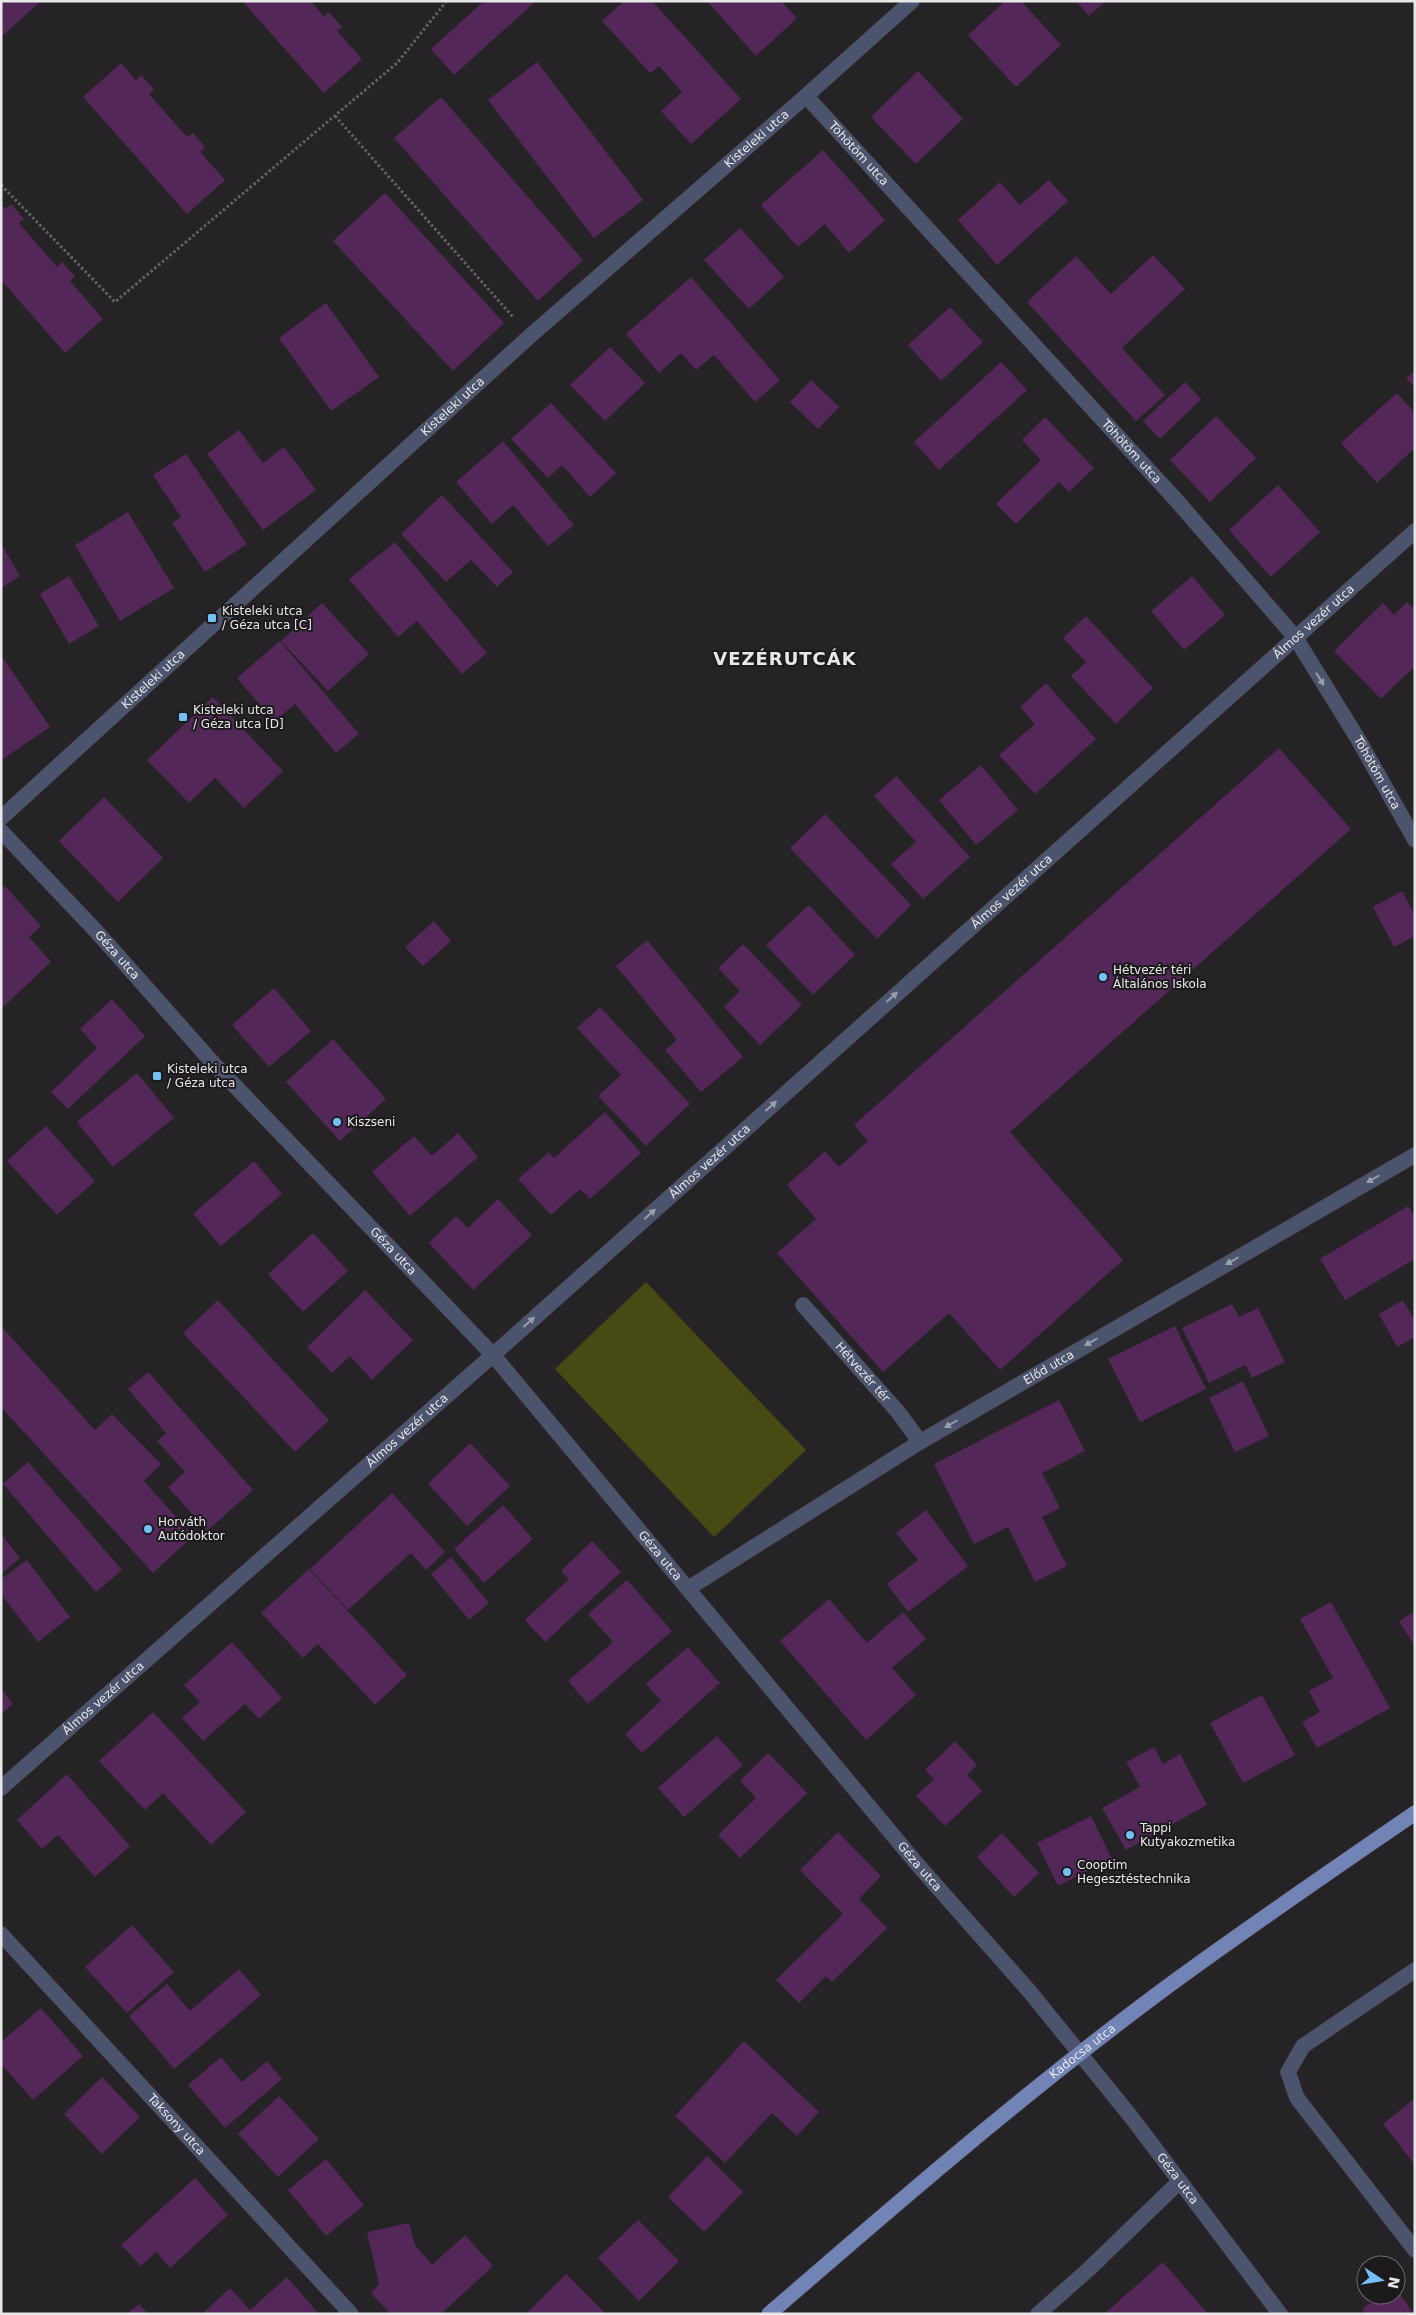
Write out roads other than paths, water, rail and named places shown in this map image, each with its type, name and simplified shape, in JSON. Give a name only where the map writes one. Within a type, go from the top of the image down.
[{"type":"main road","name":"Kadocsa utca","points":[[769,2314],[1010,2109],[1156,1995],[1415,1813]]},
{"type":"street","name":"Kisteleki utca","points":[[1,818],[530,336],[806,96],[912,1]]},
{"type":"street","name":"Töhötöm utca","points":[[806,96],[1177,501],[1294,637],[1358,740],[1415,840]]},
{"type":"street","name":"Álmos vezér utca","points":[[1,1788],[493,1355],[1294,637],[1415,531]]},
{"type":"street","name":"Géza utca","points":[[1,831],[96,931],[213,1063],[493,1355],[917,1864],[1030,1992],[1132,2118],[1280,2314]]},
{"type":"street","name":"Előd utca","points":[[689,1588],[920,1442],[1415,1155]]},
{"type":"street","name":"Hétvezér tér","points":[[803,1305],[898,1412],[920,1442]]},
{"type":"street","name":"Taksony utca","points":[[1,1934],[350,2314]]},
{"type":"street","points":[[1415,1970],[1303,2046],[1288,2072],[1298,2098],[1415,2250]]},
{"type":"street","points":[[1038,2314],[1089,2269],[1180,2181]]},
{"type":"place","name":"Kisteleki utca / Géza utca [C]","points":[[212,618]]},
{"type":"place","name":"Kisteleki utca / Géza utca [D]","points":[[183,717]]},
{"type":"place","name":"Hétvezér téri Általános Iskola","points":[[1103,977]]},
{"type":"place","name":"Kisteleki utca / Géza utca","points":[[157,1076]]},
{"type":"place","name":"Kiszseni","points":[[337,1122]]},
{"type":"place","name":"Horváth Autódoktor","points":[[148,1529]]},
{"type":"place","name":"Tappi Kutyakozmetika","points":[[1130,1835]]},
{"type":"place","name":"Cooptim Hegesztéstechnika","points":[[1067,1872]]},
{"type":"district","name":"VEZÉRUTCÁK","points":[[785,658]]}]
